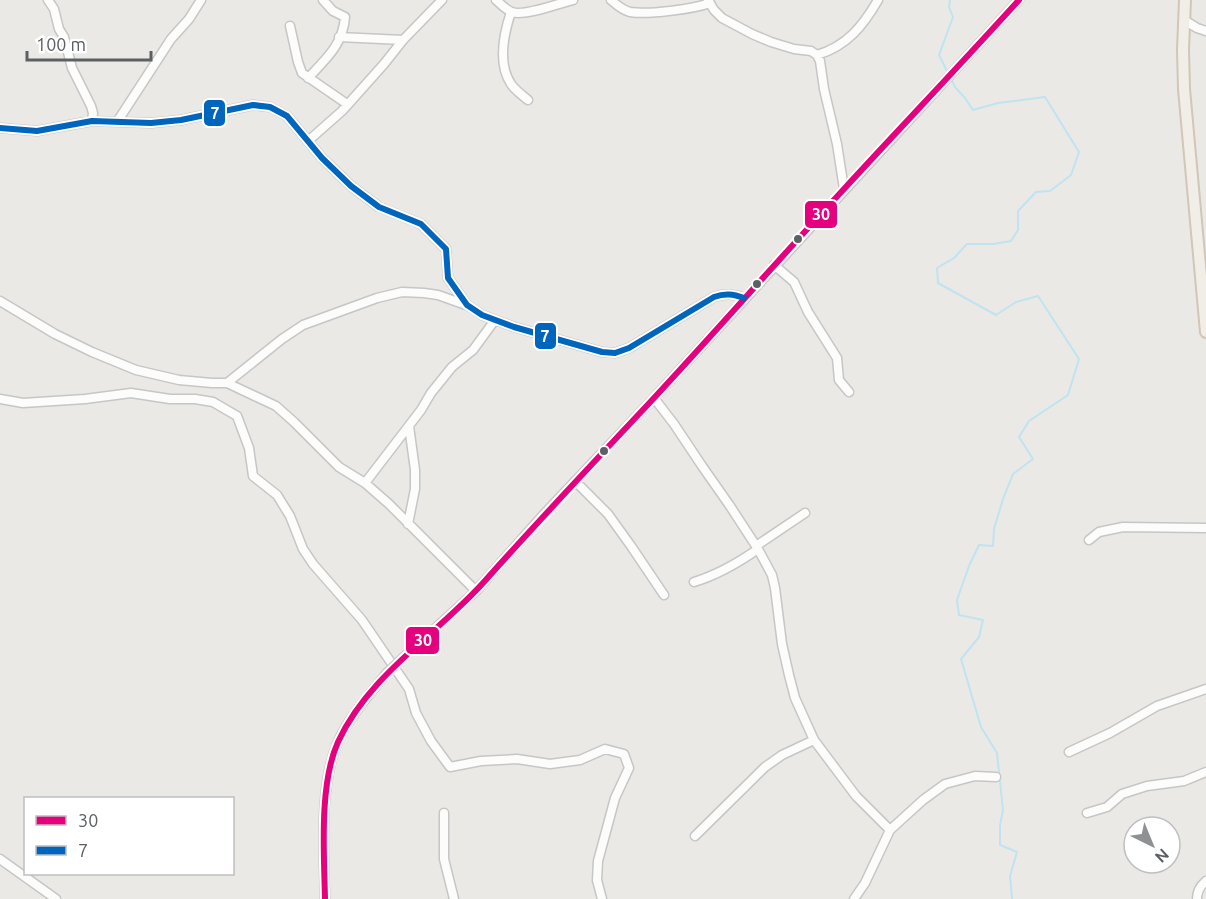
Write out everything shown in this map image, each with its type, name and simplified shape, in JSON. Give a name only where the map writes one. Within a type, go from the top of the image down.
[{"type":"main road","points":[[1185,0],[1184,89],[1206,332]]},
{"type":"street","points":[[48,0],[54,9],[59,29],[64,37],[72,68],[91,106],[92,121]]},
{"type":"street","points":[[117,122],[171,39],[189,19],[201,0]]},
{"type":"street","points":[[308,78],[337,45],[344,30],[345,16],[333,12],[323,0]]},
{"type":"street","points":[[308,141],[342,111],[403,40],[442,0]]},
{"type":"street","points":[[496,0],[511,12],[523,13],[573,0]]},
{"type":"street","points":[[611,0],[622,9],[632,12],[697,7],[709,2],[722,18],[752,34],[818,55],[831,51],[848,39],[878,0]]},
{"type":"street","points":[[325,899],[323,834],[327,779],[338,743],[361,705],[387,673],[476,591],[1019,0]]},
{"type":"street","points":[[511,12],[503,44],[504,65],[511,85],[528,100]]},
{"type":"street","points":[[1184,20],[1206,31]]},
{"type":"street","points":[[290,26],[302,73],[347,104]]},
{"type":"street","points":[[339,37],[403,40]]},
{"type":"street","points":[[818,55],[844,189]]},
{"type":"street","points":[[0,128],[45,130],[92,121],[151,123],[253,105],[264,105],[278,110],[287,116],[322,158],[351,186],[380,207],[421,224],[446,249],[448,278],[467,305]]},
{"type":"street","points":[[774,265],[794,282],[808,312],[837,358],[839,380],[849,392]]},
{"type":"street","points":[[227,383],[303,325],[377,298],[402,292],[438,295],[467,305],[495,320],[602,352],[615,353],[628,348],[714,297],[733,294],[744,298]]},
{"type":"street","points":[[0,301],[55,334],[135,370],[179,380],[227,383],[276,406],[339,467],[365,483],[389,504],[476,591]]},
{"type":"street","points":[[365,483],[431,393],[452,367],[472,350],[495,320]]},
{"type":"street","points":[[0,399],[23,403],[132,393],[213,402],[237,416],[249,448],[254,476],[277,495],[290,516],[303,549],[313,564],[362,620],[403,679],[409,689],[416,713],[431,741],[450,768],[481,761],[517,759],[550,764],[580,760],[605,749],[624,754],[629,768],[615,798],[598,861],[597,880],[602,899]]},
{"type":"street","points":[[654,398],[688,444],[757,548],[771,575],[775,588],[782,644],[795,698],[814,740],[856,796],[890,830]]},
{"type":"street","points":[[408,524],[415,489],[415,470],[409,426]]},
{"type":"street","points":[[575,481],[608,514],[664,595]]},
{"type":"street","points":[[694,582],[711,577],[745,559],[806,513]]},
{"type":"street","points":[[1089,540],[1099,532],[1124,527],[1206,528]]},
{"type":"street","points":[[1069,752],[1110,733],[1157,706],[1206,689]]},
{"type":"street","points":[[695,836],[765,767],[782,755],[814,740]]},
{"type":"street","points":[[1088,813],[1107,807],[1122,794],[1147,786],[1184,781],[1206,772]]},
{"type":"street","points":[[854,899],[865,883],[890,830],[923,800],[945,784],[975,776],[996,777]]},
{"type":"street","points":[[444,813],[444,859],[454,899]]},
{"type":"street","points":[[0,859],[56,899]]},
{"type":"street","points":[[1197,899],[1197,893],[1206,881]]},
{"type":"waterway","points":[[950,0],[949,7],[953,17],[939,55],[955,87],[973,110],[998,103],[1045,97],[1079,152],[1071,175],[1050,191],[1036,192],[1018,211],[1018,230],[1011,241],[967,244],[954,258],[937,268],[938,283],[996,315],[1016,302],[1038,296],[1079,359],[1068,395],[1029,421],[1019,437],[1033,459],[1013,474],[994,529],[993,546],[979,545],[957,600],[959,615],[983,620],[979,637],[961,659],[981,727],[997,753],[1003,810],[1000,845],[1017,852],[1010,876],[1012,899]]},
{"type":"transit line","name":"30","points":[[325,899],[324,819],[328,778],[338,742],[351,718],[367,696],[404,657],[483,583],[1019,0]]},
{"type":"transit line","name":"7","points":[[0,128],[37,131],[92,121],[151,123],[181,120],[253,105],[270,107],[287,116],[322,158],[351,186],[379,207],[421,224],[446,249],[448,278],[467,305],[482,315],[514,327],[602,352],[615,353],[629,348],[714,297],[729,294],[744,298]]}]
